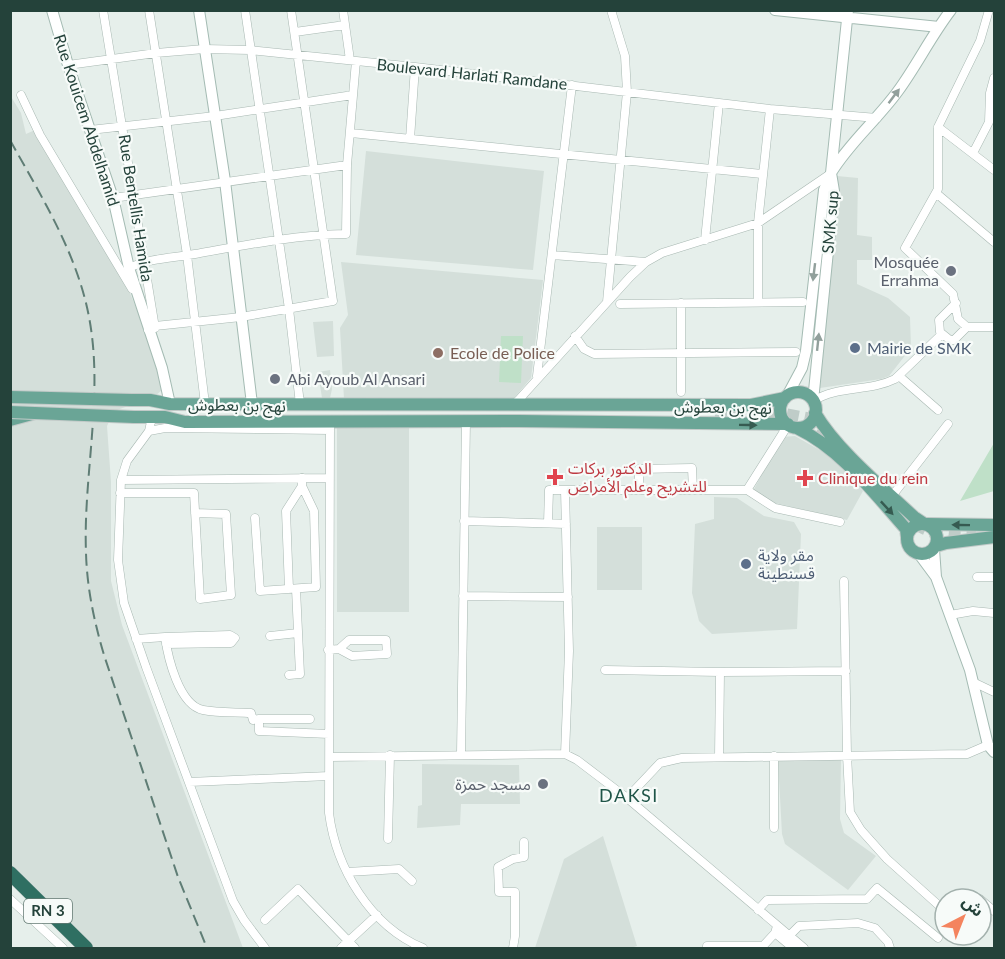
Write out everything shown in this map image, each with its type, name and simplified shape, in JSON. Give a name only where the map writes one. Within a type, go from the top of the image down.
[{"type":"highway","name":"RN 3","points":[[10,873],[86,948]]},
{"type":"highway","name":"RN 3","points":[[10,886],[78,948]]},
{"type":"main road","name":"Rue Kouicem Abdelhamid","points":[[52,10],[113,198],[129,268],[138,298],[151,328],[170,404]]},
{"type":"main road","points":[[199,10],[225,181],[253,404]]},
{"type":"main road","points":[[776,10],[848,15],[939,27]]},
{"type":"main road","name":"SMK sup","points":[[814,405],[814,380],[834,191],[831,174],[842,155],[877,118],[951,10]]},
{"type":"main road","points":[[848,15],[831,174],[824,190],[804,359],[780,406],[780,412],[791,426],[813,436],[833,450],[906,529],[909,547],[919,554],[936,577],[970,670],[991,749]]},
{"type":"main road","points":[[786,397],[794,393],[803,393],[814,405],[829,433],[892,496],[937,533],[936,577]]},
{"type":"main road","points":[[10,397],[132,408],[152,417],[165,417]]},
{"type":"main road","name":"نهج بن بعطوش","points":[[207,404],[751,405],[786,397]]},
{"type":"main road","points":[[10,403],[154,409],[170,404],[207,404]]},
{"type":"main road","name":"نهج بن بعطوش","points":[[165,417],[178,413],[715,414],[261,408],[207,404]]},
{"type":"main road","points":[[791,426],[807,425],[814,405]]},
{"type":"main road","points":[[10,412],[36,413],[132,408]]},
{"type":"main road","points":[[10,420],[36,413]]},
{"type":"main road","name":"نهج بن بعطوش","points":[[165,417],[185,422],[330,426],[466,421],[791,426]]},
{"type":"main road","points":[[907,537],[911,528],[921,519]]},
{"type":"main road","points":[[921,519],[992,533]]},
{"type":"main road","points":[[919,554],[926,554],[946,543],[992,533]]},
{"type":"street","name":"Rue Bentellis Hamida","points":[[103,10],[144,261],[151,328]]},
{"type":"street","points":[[149,10],[187,255],[207,404]]},
{"type":"street","points":[[245,10],[289,309],[300,404]]},
{"type":"street","points":[[151,328],[242,317],[333,301],[291,10]]},
{"type":"street","points":[[129,268],[144,261],[233,247],[346,234],[353,61],[343,10]]},
{"type":"street","points":[[606,302],[627,92],[625,56],[611,10]]},
{"type":"street","points":[[988,10],[980,41],[938,127],[936,193],[905,248],[950,290],[956,303],[958,319],[967,327],[994,327]]},
{"type":"street","points":[[295,32],[345,25]]},
{"type":"street","name":"Boulevard Harlati Ramdane","points":[[68,65],[111,58],[204,49],[250,50],[770,109],[877,118]]},
{"type":"street","points":[[410,139],[415,67]]},
{"type":"street","points":[[973,153],[989,122],[990,93],[994,78]]},
{"type":"street","points":[[537,377],[572,85]]},
{"type":"street","points":[[21,95],[40,135],[138,298]]},
{"type":"street","points":[[90,130],[167,123],[353,95]]},
{"type":"street","points":[[705,240],[719,103]]},
{"type":"street","points":[[758,302],[758,223],[770,109]]},
{"type":"street","points":[[938,127],[994,170]]},
{"type":"street","points":[[351,134],[762,174]]},
{"type":"street","points":[[113,198],[347,165]]},
{"type":"street","points":[[514,405],[606,302],[646,262],[662,253],[758,223],[831,174]]},
{"type":"street","points":[[936,193],[994,242]]},
{"type":"street","points":[[552,255],[646,262]]},
{"type":"street","points":[[621,304],[803,302]]},
{"type":"street","points":[[681,303],[681,392]]},
{"type":"street","points":[[956,303],[939,320],[939,328],[942,334],[954,340],[967,327]]},
{"type":"street","points":[[814,405],[828,393],[886,383],[899,376],[942,334]]},
{"type":"street","points":[[575,336],[581,346],[594,354],[796,352]]},
{"type":"street","points":[[899,376],[938,410]]},
{"type":"street","points":[[152,417],[149,431],[127,461],[121,480],[119,571],[124,603],[233,901],[265,948]]},
{"type":"street","points":[[461,754],[466,421]]},
{"type":"street","points":[[892,496],[948,424]]},
{"type":"street","points":[[149,431],[165,428],[330,426],[328,650],[329,813],[332,834],[358,894],[394,930],[423,948]]},
{"type":"street","points":[[747,490],[791,426]]},
{"type":"street","points":[[639,490],[639,469],[692,468],[693,490]]},
{"type":"street","points":[[121,480],[302,482],[329,478]]},
{"type":"street","points":[[255,518],[260,591],[316,587],[314,511],[302,482]]},
{"type":"street","points":[[289,675],[300,674],[286,511],[302,482]]},
{"type":"street","points":[[548,523],[549,490],[747,490],[775,508],[840,522]]},
{"type":"street","points":[[565,490],[569,651],[565,754]]},
{"type":"street","points":[[120,493],[194,493],[195,513],[200,599],[231,595],[226,514],[195,513]]},
{"type":"street","points":[[464,521],[566,524]]},
{"type":"street","points":[[977,577],[994,577]]},
{"type":"street","points":[[844,581],[847,755],[849,801],[854,821],[887,860],[933,900]]},
{"type":"street","points":[[463,596],[568,597]]},
{"type":"street","points":[[950,615],[973,611],[994,613]]},
{"type":"street","points":[[270,636],[298,633]]},
{"type":"street","points":[[136,639],[205,639]]},
{"type":"street","points":[[328,650],[339,649],[352,656],[387,654],[386,640],[349,639],[339,649]]},
{"type":"street","points":[[166,640],[174,673],[188,703],[202,710],[251,713],[253,720],[310,719]]},
{"type":"street","points":[[605,670],[846,671]]},
{"type":"street","points":[[719,757],[720,672]]},
{"type":"street","points":[[973,682],[994,692]]},
{"type":"street","points":[[259,719],[259,731],[329,734]]},
{"type":"street","points":[[627,798],[660,764],[682,758],[967,754],[991,749]]},
{"type":"street","points":[[330,757],[565,754],[578,760],[627,798],[758,910],[793,948]]},
{"type":"street","points":[[388,839],[390,755]]},
{"type":"street","points":[[774,756],[774,828]]},
{"type":"street","points":[[189,782],[247,783],[329,776]]},
{"type":"street","points":[[513,948],[515,892],[499,892],[498,867],[513,859],[524,857],[524,842]]},
{"type":"street","points":[[347,872],[399,869],[412,881]]},
{"type":"street","points":[[758,910],[767,900],[867,899],[877,888],[933,933]]},
{"type":"street","points":[[265,920],[298,889],[355,948]]},
{"type":"street","points":[[10,899],[63,948]]},
{"type":"street","points":[[341,948],[377,915]]},
{"type":"street","points":[[789,936],[799,926],[858,923],[875,928],[888,942],[890,948]]},
{"type":"street","points":[[776,930],[789,936],[804,948]]},
{"type":"street","points":[[707,948],[707,946],[763,946],[776,930]]},
{"type":"shaded area","points":[[10,95],[21,113],[26,134],[35,130],[127,286],[163,380],[162,390],[154,397],[114,411],[107,426],[111,482],[111,581],[122,625],[243,948],[91,948],[11,869]]},
{"type":"shaded area","points":[[366,151],[544,171],[533,270],[356,255]]},
{"type":"shaded area","points":[[837,176],[858,178],[857,235],[872,237],[872,260],[857,260],[857,284],[888,298],[910,317],[911,348],[889,376],[820,388]]},
{"type":"shaded area","name":"Ecole de Police","points":[[341,262],[543,280],[531,378],[514,398],[344,399],[340,328],[348,315]]},
{"type":"shaded area","points":[[333,321],[334,356],[317,357],[313,322]]},
{"type":"shaded area","points":[[330,370],[332,389],[330,398],[322,398],[318,372]]},
{"type":"shaded area","points":[[337,428],[409,428],[409,612],[337,612]]},
{"type":"shaded area","name":"Clinique du rein","points":[[795,436],[832,457],[863,491],[847,520],[775,503],[753,491],[782,437]]},
{"type":"shaded area","name":"مقر ولاية قسنطينة","points":[[714,497],[737,498],[764,516],[794,522],[801,534],[797,629],[712,634],[699,621],[692,593],[695,524],[714,519]]},
{"type":"shaded area","points":[[597,527],[642,527],[642,590],[597,590]]},
{"type":"shaded area","points":[[778,760],[841,760],[840,819],[844,833],[876,856],[848,890],[785,844],[782,834]]},
{"type":"shaded area","points":[[422,764],[519,765],[520,804],[461,804],[460,825],[417,828],[418,806],[422,805]]},
{"type":"shaded area","points":[[603,836],[637,946],[631,948],[535,948],[564,859]]},
{"type":"green space","points":[[501,336],[523,336],[521,383],[499,382]]},
{"type":"green space","points":[[994,443],[994,491],[960,501]]},
{"type":"tunnel","points":[[715,412],[780,413],[806,418],[828,438]]},
{"type":"tunnel","points":[[901,512],[927,530],[954,535],[976,535]]},
{"type":"railway","points":[[10,140],[57,225],[76,270],[89,317],[93,346],[94,405],[86,524],[87,566],[92,604],[104,655],[178,877],[207,948]]},
{"type":"place","name":"Mosquée Errahma","points":[[951,271]]},
{"type":"place","name":"Mairie de SMK","points":[[855,348]]},
{"type":"place","name":"Ecole de Police","points":[[438,353]]},
{"type":"place","name":"Abi Ayoub Al Ansari","points":[[275,379]]},
{"type":"place","name":"الدكتور بركات للتشريح وعلم الأمراض","points":[[555,477]]},
{"type":"place","name":"Clinique du rein","points":[[805,478]]},
{"type":"place","name":"مقر ولاية قسنطينة","points":[[746,564]]},
{"type":"place","name":"مسجد حمزة","points":[[543,784]]},
{"type":"district","name":"DAKSI","points":[[629,796]]}]
